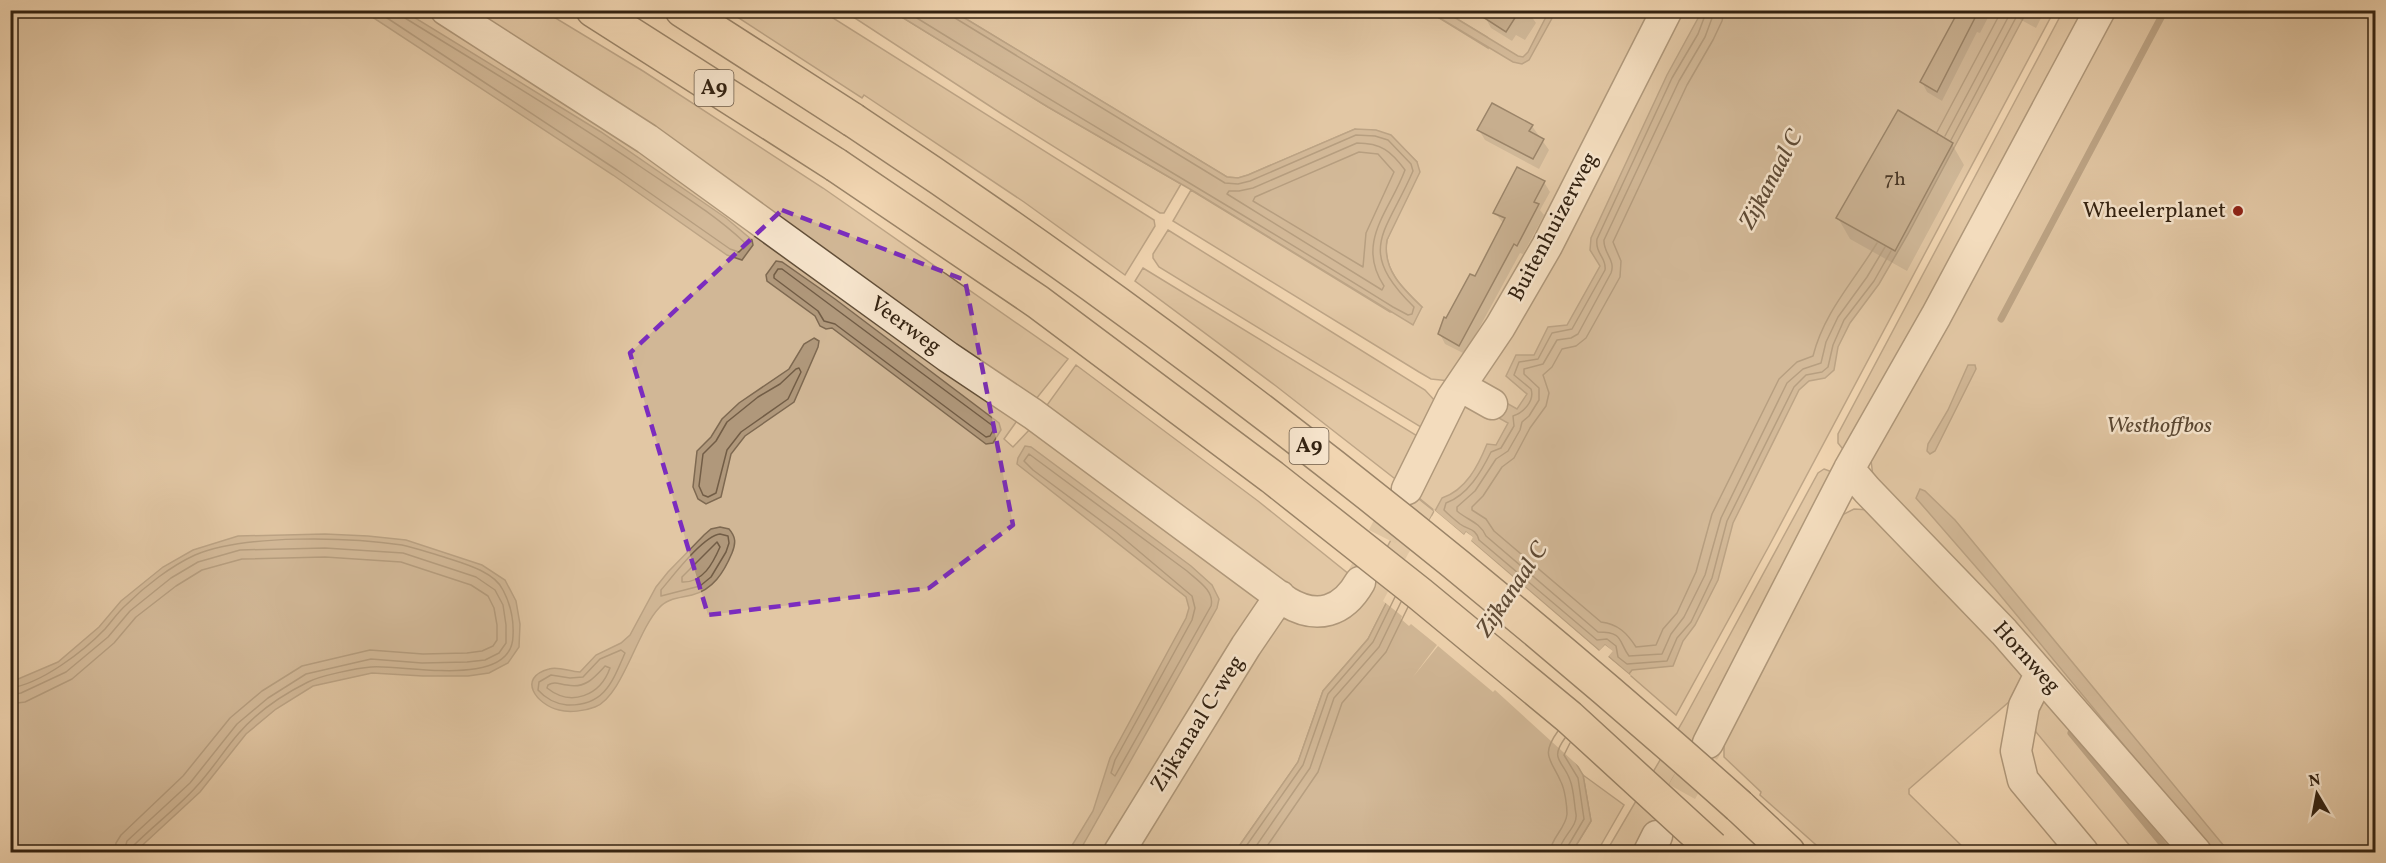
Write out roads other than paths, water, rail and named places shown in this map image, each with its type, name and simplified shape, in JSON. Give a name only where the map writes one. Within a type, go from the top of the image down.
[{"type":"highway","name":"A9","points":[[593,10],[836,165],[1038,302],[1272,477],[1420,594],[1560,710],[1714,850]]},
{"type":"highway","name":"A9","points":[[682,10],[853,120],[1073,270],[1169,340],[1325,459],[1602,685],[1788,852]]},
{"type":"street","name":"Veerweg","points":[[446,10],[647,139],[948,357],[1033,414],[1280,596],[1303,610],[1325,611],[1343,604],[1360,582]]},
{"type":"street","name":"Buitenhuizerweg","points":[[1407,489],[1431,437],[1460,386],[1500,327],[1547,246],[1667,10]]},
{"type":"street","points":[[1708,743],[1850,469],[1936,316],[2100,10]]},
{"type":"street","points":[[1460,386],[1492,404]]},
{"type":"street","name":"Hornweg","points":[[1850,469],[1867,490],[2004,632],[2196,852]]},
{"type":"street","name":"Zijkanaal C-weg","points":[[1119,852],[1246,646],[1280,596]]},
{"type":"street","points":[[2040,674],[2024,706],[2016,751],[2023,780],[2083,852]]},
{"type":"water","points":[[363,11],[404,11],[601,132],[726,218],[752,240],[753,245],[742,260],[727,255],[613,175]]},
{"type":"water","points":[[892,11],[953,11],[1227,177],[1238,178],[1248,175],[1355,129],[1376,130],[1391,135],[1417,162],[1420,172],[1387,240],[1386,250],[1395,277],[1422,307],[1413,325],[1195,192],[1048,107]]},
{"type":"water","points":[[1428,11],[1444,11],[1523,57],[1528,52],[1549,11],[1556,11],[1529,60],[1522,64],[1513,62]]},
{"type":"water","name":"Zijkanaal C","points":[[1702,11],[2027,11],[1908,234],[1879,284],[1850,323],[1838,347],[1834,370],[1825,378],[1809,381],[1799,390],[1733,523],[1718,580],[1695,625],[1683,641],[1673,666],[1632,670],[1629,674],[1608,656],[1612,651],[1605,645],[1600,651],[1470,540],[1472,537],[1466,532],[1464,535],[1435,511],[1442,498],[1458,489],[1470,476],[1487,444],[1496,445],[1508,423],[1488,412],[1496,397],[1517,409],[1527,394],[1506,376],[1516,355],[1534,355],[1548,327],[1567,325],[1600,266],[1590,250],[1591,238],[1667,75]]},
{"type":"water","points":[[776,261],[782,262],[835,299],[999,423],[1001,430],[993,443],[986,444],[832,328],[826,329],[820,326],[815,316],[767,281],[766,275]]},
{"type":"water","points":[[814,338],[819,341],[818,347],[794,402],[745,436],[731,454],[721,497],[706,504],[698,499],[693,487],[697,451],[711,437],[722,419],[739,403],[789,369],[804,344]]},
{"type":"water","points":[[1968,365],[1975,365],[1976,369],[1935,451],[1930,454],[1927,451],[1928,444],[1948,410]]},
{"type":"water","points":[[1025,446],[1031,447],[1191,566],[1212,585],[1219,599],[1217,608],[1079,852],[1068,852],[1093,811],[1110,758],[1186,618],[1189,608],[1186,597],[1017,464]]},
{"type":"water","points":[[1920,489],[1925,491],[1955,520],[2229,852],[2212,852],[1996,590],[1916,498]]},
{"type":"water","points":[[720,527],[729,529],[735,540],[725,567],[712,585],[706,589],[670,600],[659,608],[651,618],[613,691],[605,701],[595,707],[567,711],[551,707],[537,697],[532,685],[539,673],[553,668],[580,672],[596,655],[621,643],[630,635],[656,587],[668,572],[704,535],[711,529]]},
{"type":"water","points":[[325,534],[406,540],[482,565],[505,580],[516,601],[520,624],[519,647],[508,663],[489,673],[468,676],[423,676],[372,673],[313,686],[276,709],[246,734],[200,792],[135,852],[11,852],[11,682],[58,662],[99,627],[121,601],[163,567],[193,550],[238,536]]},
{"type":"water","points":[[1410,556],[1570,753],[1583,775],[1591,821],[1572,852],[1235,852],[1298,762],[1323,691],[1368,639]]},
{"type":"waterway","points":[[2001,319],[2165,10]]},
{"type":"waterway","points":[[2071,733],[2169,852]]},
{"type":"tunnel","points":[[1362,577],[1404,494]]},
{"type":"tunnel","points":[[1660,831],[1707,747]]},
{"type":"place","name":"Wheelerplanet","points":[[2238,211]]},
{"type":"park label","name":"Westhoffbos","points":[[2159,426]]}]
